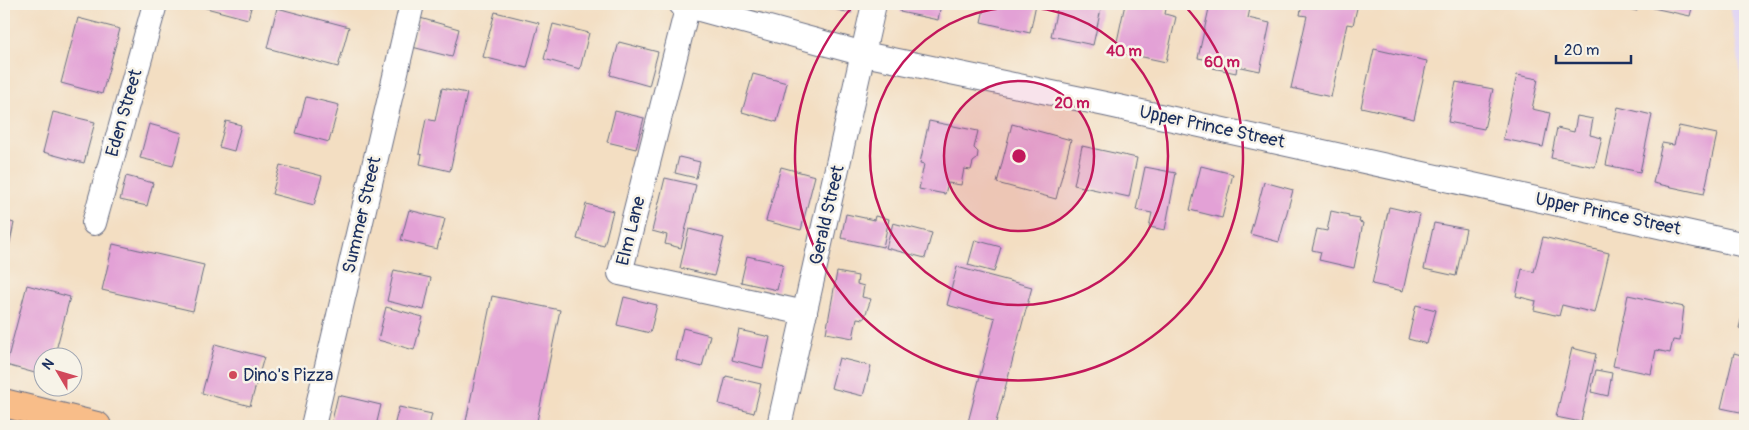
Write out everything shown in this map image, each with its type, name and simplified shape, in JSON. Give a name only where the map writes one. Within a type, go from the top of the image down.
[{"type":"main road","points":[[4,403],[41,420],[97,426]]},
{"type":"street","name":"Eden Street","points":[[94,223],[155,4]]},
{"type":"street","name":"Summer Street","points":[[313,426],[412,4]]},
{"type":"street","name":"Upper Prince Street","points":[[684,4],[864,54],[1105,104],[1745,245]]},
{"type":"street","name":"Elm Lane","points":[[684,4],[620,274],[805,314]]},
{"type":"street","name":"Gerald Street","points":[[779,426],[874,4]]},
{"type":"shaded area","points":[[1730,4],[1745,4],[1745,102]]},
{"type":"building","points":[[191,4],[252,4],[248,19]]},
{"type":"building","points":[[811,4],[853,4],[851,13]]},
{"type":"building","points":[[902,4],[941,4],[938,20],[900,12]]},
{"type":"building","points":[[985,4],[1036,4],[1030,33],[981,22]]},
{"type":"building","points":[[1058,4],[1079,4],[1101,9],[1093,45],[1051,36]]},
{"type":"building","points":[[1125,4],[1167,4],[1165,14],[1176,17],[1166,62],[1115,51]]},
{"type":"building","points":[[1210,4],[1251,4],[1248,18],[1270,23],[1260,71],[1237,66],[1236,73],[1213,68],[1215,61],[1198,58]]},
{"type":"building","points":[[1302,4],[1358,4],[1353,25],[1347,24],[1331,97],[1291,88],[1307,16],[1300,15]]},
{"type":"building","points":[[1609,4],[1639,4],[1637,11]]},
{"type":"building","points":[[1654,4],[1693,4],[1690,16],[1653,8]]},
{"type":"building","points":[[277,8],[349,27],[338,67],[267,48]]},
{"type":"building","points":[[495,12],[539,23],[527,68],[483,57]]},
{"type":"building","points":[[78,18],[120,29],[102,94],[61,83]]},
{"type":"building","points":[[420,18],[459,29],[452,57],[412,47]]},
{"type":"building","points":[[553,24],[589,33],[580,69],[544,59]]},
{"type":"building","points":[[619,42],[658,52],[649,86],[610,75]]},
{"type":"building","points":[[1374,49],[1427,61],[1414,119],[1361,107]]},
{"type":"building","points":[[753,74],[787,83],[777,122],[742,112]]},
{"type":"building","points":[[1517,75],[1538,79],[1532,109],[1550,113],[1543,147],[1503,139]]},
{"type":"building","points":[[1456,82],[1493,89],[1484,129],[1448,122]]},
{"type":"building","points":[[442,88],[467,93],[450,171],[420,164],[422,155],[419,154],[426,119],[435,121]]},
{"type":"building","points":[[306,97],[339,105],[329,142],[296,133]]},
{"type":"building","points":[[1618,107],[1652,115],[1640,172],[1606,165]]},
{"type":"building","points":[[615,111],[644,118],[636,149],[607,142]]},
{"type":"building","points":[[53,112],[95,122],[84,163],[43,152]]},
{"type":"building","points":[[1577,116],[1593,119],[1590,135],[1602,138],[1595,167],[1551,158],[1557,128],[1574,132]]},
{"type":"building","points":[[226,121],[241,125],[234,151],[219,147]]},
{"type":"building","points":[[929,121],[978,131],[974,148],[978,152],[977,159],[973,162],[971,170],[964,169],[961,185],[948,183],[945,194],[919,189],[924,164],[920,163]]},
{"type":"building","points":[[149,124],[182,133],[173,166],[140,158]]},
{"type":"building","points":[[1012,124],[1071,140],[1056,199],[997,183]]},
{"type":"building","points":[[1679,126],[1717,134],[1704,194],[1653,183],[1662,143],[1674,145]]},
{"type":"building","points":[[1082,146],[1137,158],[1129,197],[1074,185]]},
{"type":"building","points":[[679,157],[700,162],[696,178],[675,173]]},
{"type":"building","points":[[280,165],[322,176],[314,205],[272,194]]},
{"type":"building","points":[[1201,166],[1233,174],[1222,218],[1190,210]]},
{"type":"building","points":[[781,167],[815,176],[801,230],[766,221]]},
{"type":"building","points":[[1145,167],[1176,173],[1165,230],[1149,227],[1152,213],[1136,210]]},
{"type":"building","points":[[126,176],[153,183],[147,206],[120,200]]},
{"type":"building","points":[[665,178],[696,185],[681,248],[665,244],[667,235],[652,231]]},
{"type":"building","points":[[1264,182],[1293,190],[1279,242],[1250,234]]},
{"type":"building","points":[[586,204],[613,211],[604,246],[577,239]]},
{"type":"building","points":[[1389,207],[1420,214],[1403,291],[1372,284]]},
{"type":"building","points":[[409,210],[445,219],[437,249],[401,240]]},
{"type":"building","points":[[1331,211],[1360,219],[1359,222],[1363,223],[1354,268],[1319,260],[1321,252],[1312,250],[1317,229],[1327,231]]},
{"type":"building","points":[[846,214],[874,220],[875,216],[889,219],[883,247],[841,238]]},
{"type":"building","points":[[4,220],[14,223],[5,266],[4,266]]},
{"type":"building","points":[[893,223],[932,233],[925,258],[886,248]]},
{"type":"building","points":[[1434,223],[1466,229],[1456,276],[1424,269]]},
{"type":"building","points":[[689,229],[724,238],[714,276],[680,268]]},
{"type":"building","points":[[1543,237],[1609,253],[1595,313],[1562,305],[1559,316],[1534,310],[1536,301],[1516,296],[1522,269],[1534,272]]},
{"type":"building","points":[[975,240],[1001,247],[994,272],[968,265]]},
{"type":"building","points":[[113,244],[204,265],[193,311],[102,290]]},
{"type":"building","points":[[747,256],[783,264],[777,290],[741,282]]},
{"type":"building","points":[[957,267],[1032,287],[995,426],[967,426],[995,318],[947,305]]},
{"type":"building","points":[[394,270],[431,278],[424,310],[387,301]]},
{"type":"building","points":[[837,272],[858,276],[857,284],[864,286],[862,297],[871,299],[864,319],[857,318],[853,338],[826,333]]},
{"type":"building","points":[[27,285],[70,297],[57,348],[32,348],[32,372],[6,365]]},
{"type":"building","points":[[1628,295],[1684,307],[1680,341],[1673,340],[1670,353],[1656,350],[1651,374],[1613,366]]},
{"type":"building","points":[[492,296],[560,310],[536,426],[465,426]]},
{"type":"building","points":[[624,297],[657,305],[650,333],[617,325]]},
{"type":"building","points":[[1416,305],[1436,310],[1427,344],[1408,339]]},
{"type":"building","points":[[1745,305],[1745,330],[1739,328]]},
{"type":"building","points":[[386,307],[423,317],[414,350],[378,340]]},
{"type":"building","points":[[683,328],[710,335],[702,367],[676,360]]},
{"type":"building","points":[[739,330],[770,337],[763,368],[732,360]]},
{"type":"building","name":"Dino's Pizza","points":[[215,344],[264,357],[250,406],[202,393]]},
{"type":"building","points":[[1572,348],[1596,354],[1581,422],[1556,417]]},
{"type":"building","points":[[1734,353],[1745,356],[1745,413],[1721,408]]},
{"type":"building","points":[[839,358],[871,366],[863,396],[831,388]]},
{"type":"building","points":[[1596,370],[1612,373],[1608,396],[1591,392]]},
{"type":"building","points":[[726,376],[761,384],[754,413],[719,404]]},
{"type":"building","points":[[338,395],[381,405],[376,426],[331,425]]},
{"type":"building","points":[[399,407],[432,414],[429,426],[394,426]]},
{"type":"place","name":"Dino's Pizza","points":[[233,375]]}]
